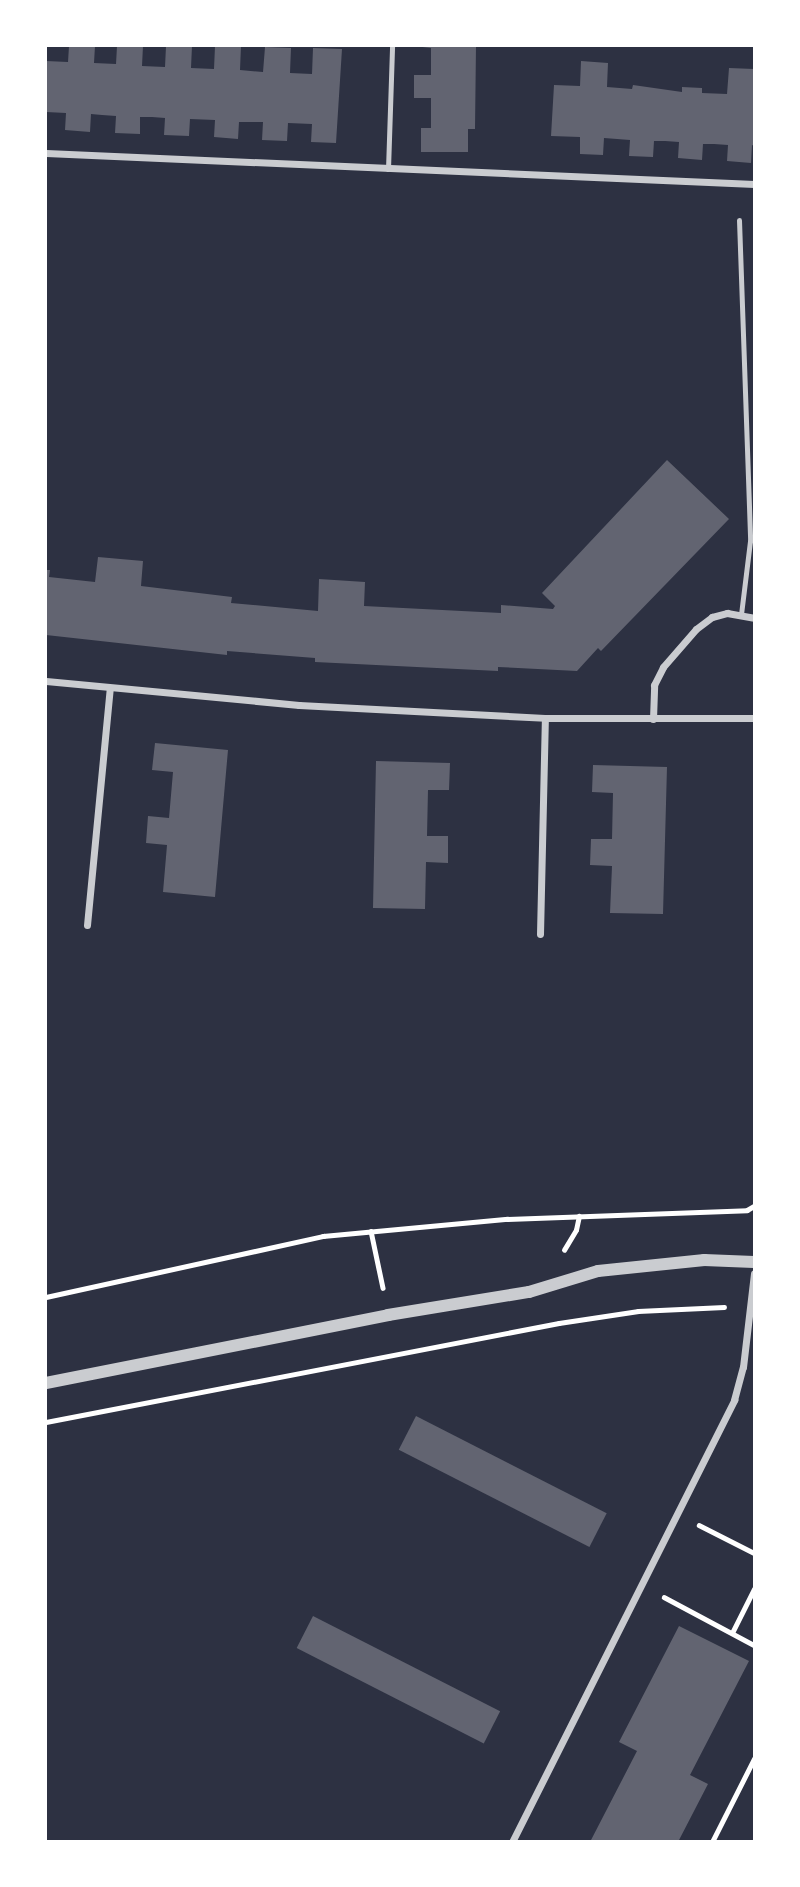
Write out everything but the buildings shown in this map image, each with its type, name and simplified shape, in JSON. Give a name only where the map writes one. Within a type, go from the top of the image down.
[{"type":"street","points":[[46,153],[754,184]]},
{"type":"street","points":[[653,719],[654,685],[678,649],[696,629],[712,617],[727,612],[754,618]]},
{"type":"street","points":[[46,681],[299,705],[545,718],[754,718]]},
{"type":"street","points":[[87,925],[110,688]]},
{"type":"street","points":[[540,934],[545,718]]},
{"type":"street","points":[[46,1383],[388,1315],[529,1292],[598,1271],[668,1262],[754,1262]]},
{"type":"street","points":[[512,1842],[734,1400],[743,1367],[754,1274]]},
{"type":"lane","points":[[388,169],[392,46]]},
{"type":"lane","points":[[739,220],[750,541],[741,614]]},
{"type":"path","points":[[747,1210],[754,1206]]},
{"type":"path","points":[[46,1297],[323,1236],[507,1219],[747,1210],[754,1213]]},
{"type":"path","points":[[554,1256],[562,1253],[569,1243],[579,1216]]},
{"type":"path","points":[[46,1422],[559,1323],[638,1311],[703,1306],[751,1307]]},
{"type":"path","points":[[677,1514],[754,1553]]},
{"type":"path","points":[[641,1585],[754,1645]]},
{"type":"path","points":[[732,1633],[754,1589]]},
{"type":"path","points":[[712,1842],[754,1759]]}]
